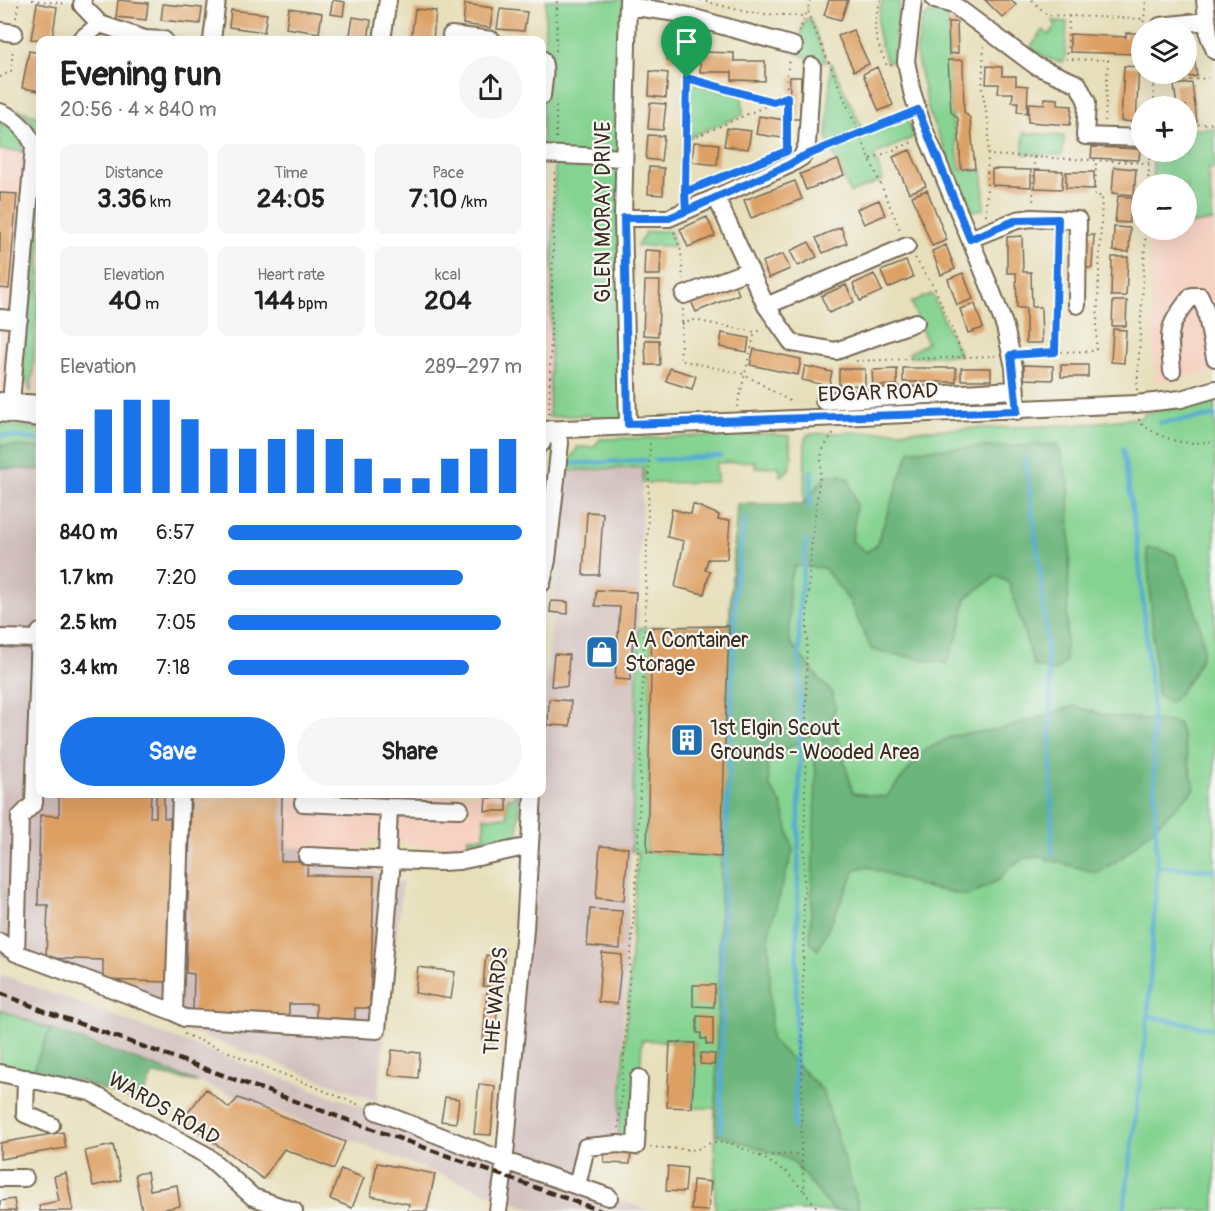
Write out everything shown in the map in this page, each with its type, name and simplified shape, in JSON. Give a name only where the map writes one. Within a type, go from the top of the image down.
[{"type":"street","points":[[212,36],[217,0]]},
{"type":"street","points":[[383,36],[388,0]]},
{"type":"street","points":[[913,0],[906,61],[912,92],[1002,318],[1011,355],[1017,411]]},
{"type":"street","points":[[935,0],[954,5],[1036,66],[1078,84],[1087,102],[1085,136],[1131,138]]},
{"type":"street","points":[[1205,0],[1209,36],[1215,51]]},
{"type":"street","points":[[82,3],[100,24],[136,36]]},
{"type":"street","points":[[628,3],[677,13],[794,46]]},
{"type":"street","name":"GLEN MORAY DRIVE","points":[[628,3],[624,159],[628,424]]},
{"type":"street","points":[[1197,22],[1207,21]]},
{"type":"street","points":[[85,36],[100,24]]},
{"type":"street","points":[[451,35],[458,36]]},
{"type":"street","points":[[624,218],[669,218],[789,165],[795,154],[807,144],[812,66]]},
{"type":"street","points":[[546,83],[549,99]]},
{"type":"street","points":[[0,112],[16,120],[34,146],[19,320],[5,408]]},
{"type":"street","points":[[548,154],[624,159]]},
{"type":"street","points":[[716,197],[766,306],[792,343],[836,351],[916,322]]},
{"type":"street","points":[[970,239],[1017,220],[1032,218],[1078,220],[1077,305]]},
{"type":"street","points":[[766,306],[907,246]]},
{"type":"street","points":[[684,296],[750,270]]},
{"type":"street","points":[[1172,371],[1169,332],[1176,315],[1192,296],[1200,296],[1206,311],[1215,358]]},
{"type":"street","points":[[0,318],[19,320]]},
{"type":"street","name":"EDGAR ROAD","points":[[550,430],[628,424],[1136,405],[1181,399],[1215,389]]},
{"type":"street","points":[[824,401],[1015,390]]},
{"type":"street","points":[[5,408],[36,404]]},
{"type":"street","points":[[5,408],[36,417]]},
{"type":"street","points":[[546,565],[550,430]]},
{"type":"street","points":[[0,638],[36,639]]},
{"type":"street","points":[[16,953],[20,817],[34,803],[36,748]]},
{"type":"street","points":[[174,1012],[181,798]]},
{"type":"street","name":"THE WARDS","points":[[498,1211],[505,1161],[525,929],[533,798]]},
{"type":"street","points":[[303,803],[460,809]]},
{"type":"street","points":[[0,942],[16,953],[174,1012],[184,1018],[377,1030],[390,860],[389,807]]},
{"type":"street","points":[[307,856],[459,861],[530,846]]},
{"type":"street","name":"WARDS ROAD","points":[[0,1073],[90,1092],[206,1155],[253,1197],[294,1211]]},
{"type":"street","points":[[26,1078],[25,1114],[51,1125]]},
{"type":"street","points":[[376,1112],[505,1161],[609,1197],[577,1186],[586,1147],[618,1144],[636,1146],[639,1078]]},
{"type":"street","points":[[0,1178],[25,1178]]},
{"type":"path","points":[[32,0],[82,3]]},
{"type":"path","points":[[549,58],[556,0]]},
{"type":"path","points":[[700,0],[750,13],[809,16]]},
{"type":"path","points":[[810,0],[787,72],[787,97],[795,154],[860,133],[918,110]]},
{"type":"path","points":[[880,0],[874,28],[880,50],[887,66],[906,61]]},
{"type":"path","points":[[1032,0],[1047,15],[1131,18]]},
{"type":"path","points":[[1144,18],[1146,0]]},
{"type":"path","points":[[807,9],[907,246],[935,289],[964,358]]},
{"type":"path","points":[[1069,16],[1067,58],[1108,60],[1105,137]]},
{"type":"path","points":[[992,230],[986,216],[989,127],[982,88],[983,48],[994,34]]},
{"type":"path","points":[[686,211],[687,78],[773,102]]},
{"type":"path","points":[[1197,79],[1208,78]]},
{"type":"path","points":[[1154,84],[1154,96]]},
{"type":"path","points":[[686,141],[787,97]]},
{"type":"path","points":[[549,99],[550,430]]},
{"type":"path","points":[[1197,125],[1215,123]]},
{"type":"path","points":[[871,159],[928,136]]},
{"type":"path","points":[[988,155],[1149,163],[1148,174]]},
{"type":"path","points":[[1032,218],[1034,157]]},
{"type":"path","points":[[836,351],[842,362],[1096,351],[1102,196],[1095,196],[1096,161]]},
{"type":"path","points":[[685,192],[706,184]]},
{"type":"path","points":[[669,218],[681,251],[684,296],[680,360],[744,374],[796,405]]},
{"type":"path","points":[[1055,352],[1058,219]]},
{"type":"path","points":[[1145,240],[1136,405],[1140,423],[1156,434],[1179,443],[1215,441]]},
{"type":"path","points":[[682,324],[693,320],[755,332],[781,326]]},
{"type":"path","points":[[733,421],[755,332]]},
{"type":"path","points":[[805,1193],[801,1154],[807,618],[810,561],[821,456],[824,447],[844,417]]},
{"type":"path","points":[[618,1144],[638,852],[650,424]]},
{"type":"path","points":[[177,1031],[376,1112]]},
{"type":"path","points":[[636,1146],[696,1150],[712,1142],[730,1143],[760,1156],[786,1172],[820,1211]]},
{"type":"path","points":[[760,1156],[801,1154]]},
{"type":"shaded area","points":[[0,107],[17,109],[36,116],[36,394],[0,391]]},
{"type":"shaded area","points":[[1208,168],[1215,168],[1215,374],[1155,381],[1148,240],[1197,240],[1197,223],[1213,221]]},
{"type":"shaded area","points":[[546,206],[553,206],[549,417],[546,417]]},
{"type":"shaded area","points":[[0,445],[36,448],[36,798],[289,798],[287,847],[361,851],[361,870],[374,871],[381,875],[384,881],[403,882],[377,1101],[173,1025],[67,978],[0,956]]},
{"type":"shaded area","points":[[643,467],[631,851],[618,1144],[586,1147],[578,1186],[651,1211],[536,1211],[162,1068],[0,1010],[0,974],[505,1160],[535,798],[546,798],[546,684],[568,471]]},
{"type":"shaded area","points":[[289,798],[520,798],[518,833],[511,839],[468,850],[468,848],[420,846],[388,840],[372,840],[361,851],[287,847]]},
{"type":"green space","points":[[546,0],[628,0],[628,424],[587,415],[549,417],[555,155],[546,154]]},
{"type":"green space","points":[[883,0],[900,0],[894,61],[887,62],[877,24]]},
{"type":"green space","points":[[936,12],[948,14],[950,100],[960,170],[983,170],[984,209],[972,211],[930,116],[916,54],[922,21],[927,15]]},
{"type":"green space","points":[[810,18],[827,62],[815,61],[796,53],[805,20]]},
{"type":"green space","points":[[1053,21],[1067,22],[1063,62],[1051,60],[1030,48],[1043,30],[1049,35],[1056,26]]},
{"type":"green space","points":[[831,62],[864,133],[906,115],[914,137],[874,155],[883,180],[850,193],[827,138]]},
{"type":"green space","points":[[690,83],[742,96],[743,115],[689,137]]},
{"type":"green space","points":[[17,109],[36,116],[36,130],[33,125]]},
{"type":"green space","points":[[0,122],[16,134],[23,146],[23,152],[0,150]]},
{"type":"green space","points":[[1215,128],[1215,168],[1208,169],[1213,221],[1197,223],[1197,174],[1153,174],[1153,162],[1197,162],[1197,129]]},
{"type":"green space","points":[[1023,133],[1064,136],[1063,153],[1061,155],[1023,154]]},
{"type":"green space","points":[[36,195],[36,333],[31,393],[26,380],[21,380]]},
{"type":"green space","points":[[671,231],[674,246],[637,246],[645,233]]},
{"type":"green space","points":[[932,294],[960,355],[910,357],[909,353],[927,343],[911,302]]},
{"type":"green space","points":[[1215,401],[1215,1211],[715,1211],[715,1108],[692,1108],[695,1043],[642,1040],[636,1146],[618,1144],[638,852],[631,851],[639,628],[729,626],[737,504],[804,504],[805,439],[808,434],[1075,425],[1144,417],[1144,413]]},
{"type":"green space","points":[[0,424],[36,428],[36,448],[0,445]]},
{"type":"green space","points":[[772,434],[789,436],[791,464],[789,469],[780,476],[779,466],[755,468],[755,461],[716,463],[717,482],[643,483],[643,467],[568,471],[571,458],[578,447],[594,447],[600,439]]},
{"type":"green space","points":[[1058,444],[1069,483],[1070,550],[1065,662],[1055,671],[1034,666],[1009,583],[997,576],[966,598],[959,633],[946,664],[872,650],[848,599],[824,568],[795,566],[789,581],[790,642],[831,691],[836,707],[828,726],[784,750],[767,764],[770,787],[782,805],[793,850],[769,931],[771,1039],[823,1091],[860,1211],[834,1211],[792,1161],[764,1149],[715,1134],[721,857],[647,852],[652,627],[729,626],[737,504],[804,504],[826,475],[839,475],[849,479],[856,505],[852,541],[866,552],[876,546],[910,450]]},
{"type":"green space","points":[[0,445],[36,448],[36,470],[0,468]]},
{"type":"green space","points":[[1147,548],[1159,549],[1175,555],[1197,615],[1202,639],[1202,655],[1195,670],[1170,703],[1157,695]]},
{"type":"green space","points":[[1074,706],[1108,716],[1178,723],[1195,789],[1124,856],[1098,873],[1039,857],[1026,858],[1011,866],[999,880],[968,896],[920,886],[868,867],[856,869],[818,950],[810,943],[816,776],[814,745],[825,738],[838,737],[853,793],[886,797],[924,751],[952,736],[1006,728]]},
{"type":"green space","points":[[507,798],[520,798],[518,833],[511,839],[468,850],[468,837],[484,837],[484,817],[507,817]]},
{"type":"green space","points":[[0,1010],[50,1029],[32,1072],[0,1066]]},
{"type":"green space","points":[[50,1029],[198,1082],[153,1074],[140,1103],[80,1081],[32,1072]]},
{"type":"building","points":[[118,0],[148,3],[146,20],[116,17]]},
{"type":"building","points":[[333,0],[345,2],[343,16],[330,14]]},
{"type":"building","points":[[829,0],[848,0],[841,20],[824,15]]},
{"type":"building","points":[[985,0],[1011,0],[1016,5],[1003,18]]},
{"type":"building","points":[[37,3],[57,7],[53,36],[36,36],[36,39],[31,39]]},
{"type":"building","points":[[163,4],[202,8],[200,24],[161,20]]},
{"type":"building","points":[[465,4],[493,8],[490,28],[463,24]]},
{"type":"building","points":[[289,8],[322,13],[319,33],[286,28]]},
{"type":"building","points":[[415,9],[436,11],[433,36],[412,36]]},
{"type":"building","points":[[500,9],[527,12],[524,31],[497,29]]},
{"type":"building","points":[[231,10],[267,14],[264,32],[229,27]]},
{"type":"building","points":[[353,17],[371,20],[369,36],[350,36]]},
{"type":"building","points":[[948,22],[957,22],[958,53],[949,54]]},
{"type":"building","points":[[853,30],[869,64],[854,71],[838,36]]},
{"type":"building","points":[[1126,33],[1131,33],[1131,54],[1070,52],[1070,34],[1126,37]]},
{"type":"building","points":[[667,43],[703,44],[703,52],[734,53],[734,61],[765,61],[765,81],[732,80],[732,72],[700,72],[700,61],[667,60]]},
{"type":"building","points":[[29,51],[36,52],[36,90],[22,88]]},
{"type":"building","points":[[948,60],[963,60],[964,112],[970,118],[975,168],[961,169],[958,118],[951,112]]},
{"type":"building","points":[[987,66],[1002,67],[1002,76],[1016,76],[1016,85],[1028,86],[1027,113],[1017,112],[1018,102],[1012,102],[1013,93],[998,93],[999,84],[986,84]]},
{"type":"building","points":[[1124,66],[1131,66],[1131,84],[1138,84],[1137,96],[1131,96],[1131,122],[1121,121]]},
{"type":"building","points":[[877,67],[893,105],[879,111],[863,74]]},
{"type":"building","points":[[650,71],[668,73],[666,98],[649,96]]},
{"type":"building","points":[[790,77],[801,77],[800,119],[789,119]]},
{"type":"building","points":[[1192,84],[1194,96],[1176,96],[1174,85]]},
{"type":"building","points":[[1045,98],[1058,99],[1058,105],[1072,106],[1070,125],[1028,122],[1029,103],[1044,104]]},
{"type":"building","points":[[650,103],[666,104],[663,130],[648,129]]},
{"type":"building","points":[[759,116],[785,120],[782,138],[756,134]]},
{"type":"building","points":[[727,128],[751,131],[748,149],[724,146]]},
{"type":"building","points":[[648,135],[664,136],[661,161],[646,159]]},
{"type":"building","points":[[694,142],[719,144],[717,165],[692,162]]},
{"type":"building","points":[[1092,147],[1131,149],[1131,160],[1091,158]]},
{"type":"building","points":[[910,150],[926,186],[909,193],[893,157]]},
{"type":"building","points":[[838,160],[844,175],[806,190],[800,174]]},
{"type":"building","points":[[649,167],[664,168],[663,195],[648,194]]},
{"type":"building","points":[[1114,167],[1136,169],[1136,174],[1131,174],[1131,195],[1112,193]]},
{"type":"building","points":[[992,169],[1031,170],[1031,187],[992,185]]},
{"type":"building","points":[[1035,170],[1063,171],[1062,189],[1035,188]]},
{"type":"building","points":[[1066,172],[1094,172],[1094,189],[1066,188]]},
{"type":"building","points":[[795,181],[802,199],[751,218],[744,200]]},
{"type":"building","points":[[927,190],[947,240],[932,246],[912,196]]},
{"type":"building","points":[[0,193],[17,194],[9,289],[0,288]]},
{"type":"building","points":[[1118,196],[1131,197],[1129,223],[1115,222]]},
{"type":"building","points":[[879,200],[885,215],[864,224],[857,209]]},
{"type":"building","points":[[707,217],[715,236],[688,247],[680,229]]},
{"type":"building","points":[[841,227],[847,243],[823,253],[816,238]]},
{"type":"building","points":[[1114,227],[1130,228],[1129,252],[1113,251]]},
{"type":"building","points":[[1084,235],[1094,235],[1092,268],[1082,268]]},
{"type":"building","points":[[1022,236],[1023,272],[1031,272],[1032,307],[1041,307],[1042,343],[1026,343],[1026,308],[1017,308],[1016,273],[1007,273],[1007,237]]},
{"type":"building","points":[[809,242],[817,257],[798,266],[790,251]]},
{"type":"building","points":[[946,245],[955,269],[941,275],[932,251]]},
{"type":"building","points":[[645,250],[661,251],[660,275],[644,275]]},
{"type":"building","points":[[783,254],[790,269],[769,278],[762,262]]},
{"type":"building","points":[[1112,257],[1128,257],[1126,296],[1111,296]]},
{"type":"building","points":[[906,261],[913,277],[888,288],[881,271]]},
{"type":"building","points":[[963,273],[973,299],[957,305],[948,279]]},
{"type":"building","points":[[874,274],[882,291],[860,301],[853,284]]},
{"type":"building","points":[[645,281],[660,281],[658,336],[643,335]]},
{"type":"building","points":[[734,283],[739,294],[696,312],[691,301]]},
{"type":"building","points":[[846,285],[854,302],[829,313],[821,296]]},
{"type":"building","points":[[1113,301],[1127,301],[1126,326],[1112,326]]},
{"type":"building","points":[[975,304],[983,328],[968,333],[960,309]]},
{"type":"building","points":[[1113,329],[1126,330],[1124,363],[1111,362]]},
{"type":"building","points":[[722,333],[749,338],[747,352],[720,347]]},
{"type":"building","points":[[645,340],[659,340],[660,365],[646,365]]},
{"type":"building","points":[[754,349],[801,359],[798,375],[750,365]]},
{"type":"building","points":[[1024,365],[1053,366],[1053,380],[1024,379]]},
{"type":"building","points":[[1061,365],[1088,365],[1088,377],[1061,377]]},
{"type":"building","points":[[805,366],[832,372],[829,386],[802,380]]},
{"type":"building","points":[[670,368],[696,376],[692,389],[666,381]]},
{"type":"building","points":[[903,368],[956,368],[956,382],[903,382]]},
{"type":"building","points":[[961,368],[991,368],[991,380],[961,380]]},
{"type":"building","points":[[839,369],[865,369],[865,385],[839,386]]},
{"type":"building","points":[[897,369],[897,385],[873,386],[872,370]]},
{"type":"building","points":[[693,504],[719,515],[718,520],[730,520],[727,559],[708,559],[705,570],[710,571],[704,594],[675,587],[684,541],[667,537],[672,509],[691,514]]},
{"type":"building","points":[[587,512],[603,513],[599,575],[583,575]]},
{"type":"building","points":[[596,590],[636,592],[630,680],[615,679],[620,607],[595,606]]},
{"type":"building","points":[[551,601],[568,602],[568,614],[550,612]]},
{"type":"building","name":"1st Elgin Scout Grounds - Wooded Area","points":[[729,626],[721,857],[647,852],[652,627]]},
{"type":"building","points":[[554,654],[569,655],[567,687],[551,686]]},
{"type":"building","points":[[549,699],[571,701],[570,726],[548,725]]},
{"type":"building","points":[[59,798],[151,798],[150,817],[156,817],[156,798],[164,798],[164,818],[170,818],[170,830],[173,830],[169,982],[103,980],[103,960],[46,958],[48,905],[38,905],[40,815],[59,816]]},
{"type":"building","points":[[191,798],[282,798],[281,861],[308,861],[307,875],[374,876],[370,1008],[355,1008],[355,1019],[316,1018],[316,1004],[289,1004],[289,1016],[193,1013],[194,974],[186,973]]},
{"type":"building","points":[[486,798],[507,798],[507,811],[485,811]]},
{"type":"building","points":[[600,846],[628,848],[624,901],[596,898]]},
{"type":"building","points":[[590,909],[622,911],[620,949],[587,946]]},
{"type":"building","points":[[496,948],[505,949],[502,988],[483,986],[486,955],[495,956]]},
{"type":"building","points":[[602,953],[622,955],[617,1004],[598,1002]]},
{"type":"building","points":[[418,967],[455,972],[451,999],[415,993]]},
{"type":"building","points":[[693,985],[715,985],[714,1007],[693,1006]]},
{"type":"building","points":[[487,992],[499,993],[494,1043],[483,1042]]},
{"type":"building","points":[[697,1016],[713,1017],[713,1045],[706,1044],[706,1039],[701,1039],[701,1033],[697,1033]]},
{"type":"building","points":[[670,1042],[695,1043],[692,1108],[667,1107]]},
{"type":"building","points":[[392,1050],[420,1053],[418,1078],[389,1075]]},
{"type":"building","points":[[701,1053],[715,1054],[714,1065],[700,1064]]},
{"type":"building","points":[[479,1084],[495,1086],[491,1135],[474,1134]]},
{"type":"building","points":[[206,1089],[229,1108],[238,1098],[345,1142],[334,1169],[284,1149],[263,1179],[183,1119]]},
{"type":"building","points":[[445,1097],[459,1099],[456,1123],[441,1121]]},
{"type":"building","points":[[63,1132],[66,1148],[0,1159],[0,1143]]},
{"type":"building","points":[[113,1145],[121,1180],[93,1186],[85,1151]]},
{"type":"building","points":[[605,1148],[631,1149],[630,1164],[604,1163]]},
{"type":"building","points":[[377,1163],[435,1174],[427,1211],[408,1211],[409,1204],[371,1196]]},
{"type":"building","points":[[668,1166],[687,1168],[685,1192],[666,1191]]},
{"type":"building","points":[[341,1169],[364,1178],[352,1208],[330,1199]]},
{"type":"building","points":[[147,1172],[150,1190],[177,1185],[180,1206],[142,1211],[135,1174]]},
{"type":"building","points":[[66,1173],[73,1211],[40,1211],[39,1205],[59,1201],[54,1176]]},
{"type":"building","points":[[693,1180],[711,1182],[708,1211],[691,1210]]},
{"type":"building","points":[[14,1199],[16,1211],[0,1211],[0,1201]]},
{"type":"waterway","points":[[1160,423],[1215,416]]},
{"type":"waterway","points":[[0,435],[36,440]]},
{"type":"waterway","points":[[1123,449],[1138,549],[1152,700],[1157,867],[1148,1016],[1124,1211]]},
{"type":"waterway","points":[[655,460],[720,456]]},
{"type":"waterway","points":[[1025,458],[1042,584],[1050,693],[1052,853]]},
{"type":"waterway","points":[[569,464],[645,460]]},
{"type":"waterway","points":[[809,507],[812,471]]},
{"type":"waterway","points":[[721,1131],[722,947],[736,577],[745,519]]},
{"type":"waterway","points":[[794,1128],[800,750],[799,613],[806,541]]},
{"type":"waterway","points":[[1157,867],[1215,870]]},
{"type":"waterway","points":[[1148,1016],[1215,1029]]},
{"type":"railway","points":[[0,993],[47,1012],[601,1211]]},
{"type":"place","name":"A A Container Storage","points":[[602,652]]},
{"type":"place","name":"1st Elgin Scout Grounds - Wooded Area","points":[[687,740]]},
{"type":"route","points":[[687,78],[685,192],[686,211],[669,218],[624,218],[628,424],[1017,411],[1011,355],[1055,352],[1058,219],[1017,220],[970,239],[918,110],[802,157],[686,211],[685,192],[787,151],[787,97],[773,102],[687,78]]}]
